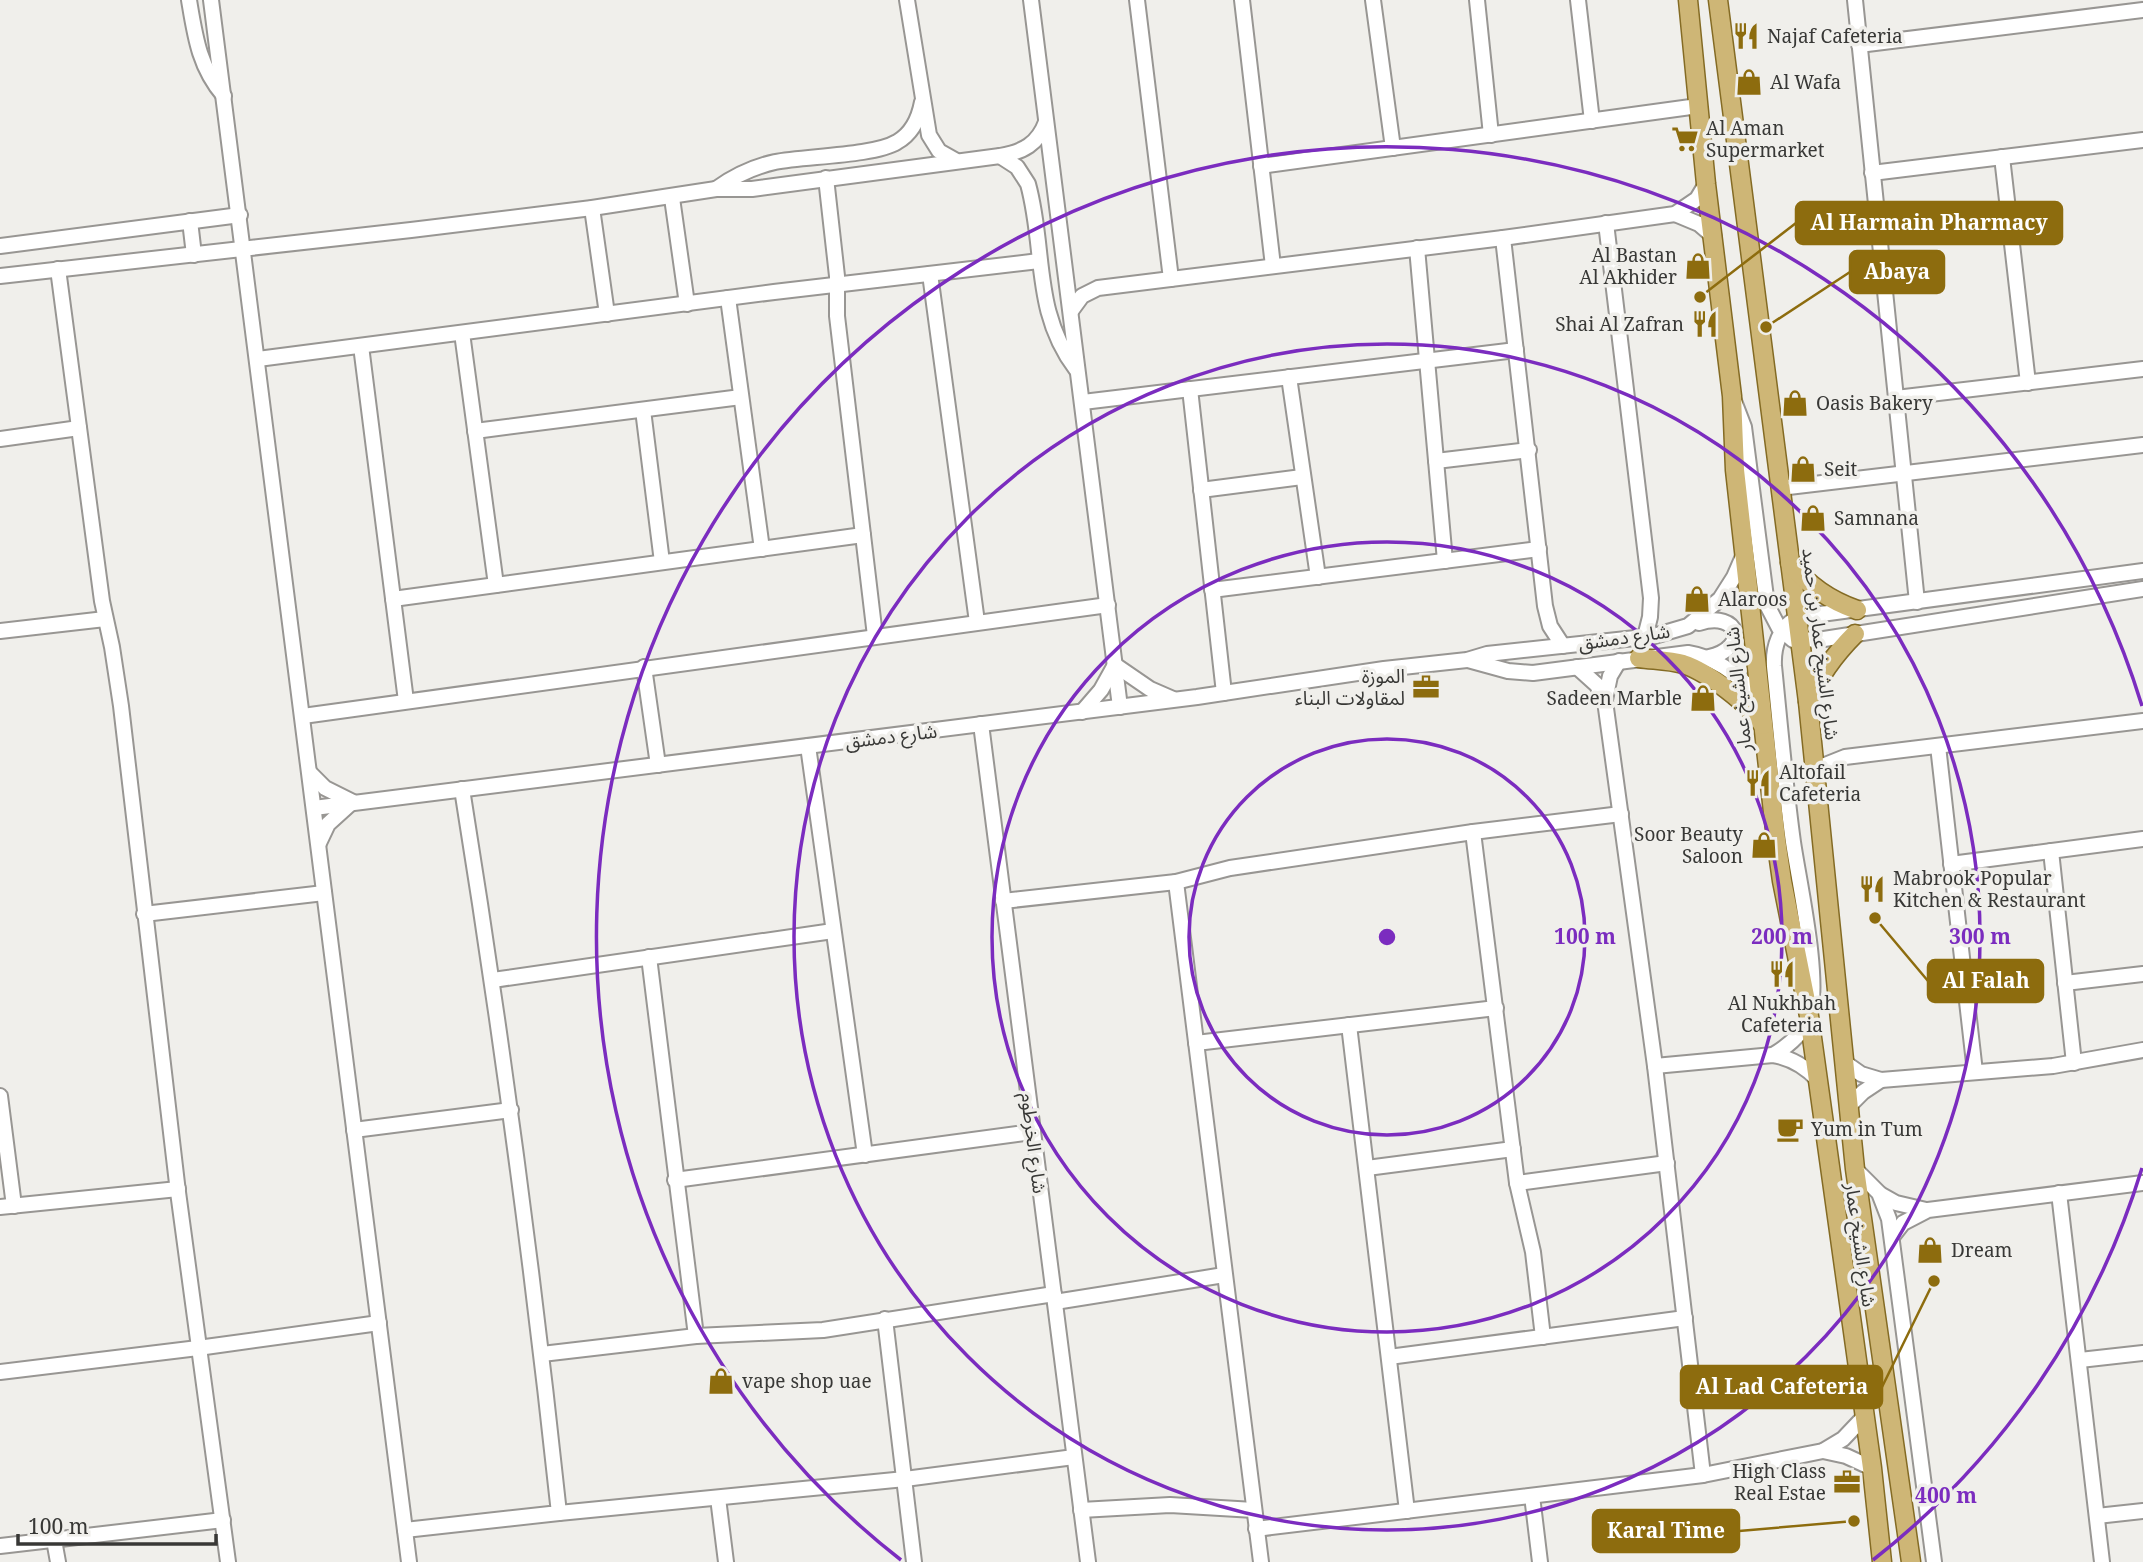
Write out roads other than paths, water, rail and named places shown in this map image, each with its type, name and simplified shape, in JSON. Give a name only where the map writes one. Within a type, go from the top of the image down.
[{"type":"main road","points":[[1688,0],[1706,184]]},
{"type":"main road","name":"شارع الشيخ عمار بن حميد","points":[[1718,0],[1808,702],[1854,1169]]},
{"type":"main road","name":"شارع الشيخ عمار","points":[[1706,184],[1732,396],[1735,470],[1779,862],[1809,1016],[1872,1468],[1882,1562]]},
{"type":"main road","points":[[1790,563],[1826,597],[1857,610]]},
{"type":"main road","points":[[1808,702],[1826,667],[1855,634]]},
{"type":"main road","points":[[1639,658],[1693,668],[1740,699],[1763,725]]},
{"type":"main road","name":"شارع الشيخ عمار","points":[[1854,1169],[1911,1562]]},
{"type":"street","points":[[189,0],[202,62],[224,96]]},
{"type":"street","points":[[211,0],[409,1562]]},
{"type":"street","points":[[907,0],[926,127],[933,144],[955,160]]},
{"type":"street","points":[[1031,0],[1120,707]]},
{"type":"street","points":[[1137,0],[1171,279]]},
{"type":"street","points":[[1242,0],[1273,266]]},
{"type":"street","points":[[1373,0],[1393,148]]},
{"type":"street","points":[[1477,0],[1492,135]]},
{"type":"street","points":[[1578,0],[1592,121]]},
{"type":"street","points":[[1855,0],[1917,602]]},
{"type":"street","points":[[1859,46],[2143,10]]},
{"type":"street","points":[[716,190],[738,175],[762,165],[895,143],[911,130],[917,121],[922,102]]},
{"type":"street","points":[[1261,166],[1698,106]]},
{"type":"street","points":[[0,276],[244,250],[672,198],[716,190],[752,189],[1000,156],[1028,147],[1039,136],[1046,122]]},
{"type":"street","points":[[1872,173],[2143,139]]},
{"type":"street","points":[[1000,156],[1017,167],[1028,184],[1044,297],[1053,330],[1079,373]]},
{"type":"street","points":[[2002,157],[2028,383]]},
{"type":"street","points":[[826,178],[837,285],[837,316],[875,636]]},
{"type":"street","points":[[1070,311],[1082,296],[1098,288],[1675,214],[1697,199],[1706,184]]},
{"type":"street","points":[[672,198],[687,303]]},
{"type":"street","points":[[593,208],[607,314]]},
{"type":"street","points":[[1675,214],[1699,224],[1714,237]]},
{"type":"street","points":[[0,246],[240,215]]},
{"type":"street","points":[[190,221],[194,255]]},
{"type":"street","points":[[1606,223],[1651,598],[1645,637]]},
{"type":"street","points":[[1503,238],[1547,616],[1563,646]]},
{"type":"street","points":[[1417,248],[1445,561]]},
{"type":"street","points":[[258,359],[687,303],[1039,261]]},
{"type":"street","points":[[58,268],[105,619],[120,697],[178,1189],[228,1562]]},
{"type":"street","points":[[1066,273],[1077,282],[1098,288]]},
{"type":"street","points":[[930,274],[977,622]]},
{"type":"street","points":[[728,298],[762,549]]},
{"type":"street","points":[[462,333],[496,585]]},
{"type":"street","points":[[361,346],[406,701]]},
{"type":"street","points":[[1083,402],[1516,350]]},
{"type":"street","points":[[1896,398],[2143,369]]},
{"type":"street","points":[[1289,377],[1318,576]]},
{"type":"street","points":[[1190,389],[1224,693]]},
{"type":"street","points":[[1732,396],[1744,427],[1767,604],[1774,621],[1793,640],[1855,634],[2143,589]]},
{"type":"street","points":[[475,431],[741,397]]},
{"type":"street","points":[[643,410],[662,562]]},
{"type":"street","points":[[0,439],[79,428]]},
{"type":"street","points":[[1780,488],[2143,445]]},
{"type":"street","points":[[1436,461],[1529,450]]},
{"type":"street","points":[[1201,490],[1302,477]]},
{"type":"street","points":[[393,599],[863,535]]},
{"type":"street","points":[[1212,590],[1539,549]]},
{"type":"street","name":"شارع دمشق","points":[[314,808],[1082,712],[1384,669],[1467,660],[1487,654],[1645,637],[1688,626],[1720,599],[1744,554]]},
{"type":"street","points":[[1773,1055],[1797,1037],[1809,1016],[1812,984],[1790,821],[1774,666],[1773,652],[1783,632],[1797,618],[2143,571]]},
{"type":"street","points":[[303,716],[1108,604]]},
{"type":"street","points":[[1688,626],[1718,618],[1726,621],[1732,628],[1733,644],[1728,651],[1709,657]]},
{"type":"street","points":[[0,631],[105,619]]},
{"type":"street","name":"شارع دمشق","points":[[1467,660],[1521,672],[1688,653],[1709,657],[1732,671],[1760,696]]},
{"type":"street","points":[[1619,661],[1610,676],[1605,701],[1655,1066],[1703,1475]]},
{"type":"street","points":[[1115,665],[1150,689],[1176,699]]},
{"type":"street","points":[[1082,712],[1101,690],[1115,665]]},
{"type":"street","points":[[644,667],[657,765]]},
{"type":"street","points":[[1577,667],[1597,685],[1605,701]]},
{"type":"street","points":[[1815,769],[1845,757],[2143,721]]},
{"type":"street","name":"شارع الخرطوم","points":[[981,724],[1088,1562]]},
{"type":"street","points":[[808,746],[865,1155]]},
{"type":"street","points":[[1938,746],[1975,1072]]},
{"type":"street","points":[[310,773],[325,788],[354,803]]},
{"type":"street","points":[[462,789],[511,1110],[559,1513]]},
{"type":"street","points":[[318,844],[328,824],[344,808],[354,803]]},
{"type":"street","points":[[1003,901],[1177,882],[1230,868],[1473,832],[1620,814]]},
{"type":"street","points":[[1473,832],[1517,1183],[1533,1252],[1543,1337]]},
{"type":"street","points":[[1951,864],[2143,839]]},
{"type":"street","points":[[2051,851],[2074,1063]]},
{"type":"street","points":[[1177,882],[1261,1562]]},
{"type":"street","points":[[144,914],[324,893]]},
{"type":"street","points":[[493,979],[833,931]]},
{"type":"street","points":[[649,957],[696,1336]]},
{"type":"street","points":[[2065,983],[2143,974]]},
{"type":"street","points":[[1196,1043],[1496,1008]]},
{"type":"street","points":[[1349,1025],[1407,1511]]},
{"type":"street","points":[[1844,1062],[1861,1074],[1881,1080],[2074,1063],[2143,1050]]},
{"type":"street","points":[[1655,1066],[1773,1055],[1794,1061],[1818,1080]]},
{"type":"street","points":[[1848,1107],[1863,1092],[1881,1080]]},
{"type":"street","points":[[0,1096],[7,1206],[178,1189]]},
{"type":"street","points":[[354,1130],[511,1110]]},
{"type":"street","points":[[675,1180],[1032,1132]]},
{"type":"street","points":[[1367,1168],[1513,1149]]},
{"type":"street","points":[[1517,1183],[1667,1163]]},
{"type":"street","points":[[1854,1169],[1879,1193],[1896,1203],[1927,1210],[2143,1183]]},
{"type":"street","points":[[1879,1193],[1887,1210],[1892,1237],[1934,1562]]},
{"type":"street","points":[[2059,1193],[2102,1562]]},
{"type":"street","points":[[1892,1237],[1903,1223],[1927,1210]]},
{"type":"street","points":[[542,1354],[696,1336],[822,1330],[885,1319],[1224,1275]]},
{"type":"street","points":[[1390,1357],[1685,1318]]},
{"type":"street","points":[[885,1319],[914,1562]]},
{"type":"street","points":[[0,1372],[379,1323]]},
{"type":"street","points":[[2080,1360],[2143,1353]]},
{"type":"street","points":[[1256,1529],[1703,1475],[1822,1451],[1843,1438],[1863,1418]]},
{"type":"street","points":[[1822,1451],[1846,1456],[1872,1468]]},
{"type":"street","points":[[405,1530],[905,1479],[1074,1457]]},
{"type":"street","points":[[1532,1496],[1540,1562]]},
{"type":"street","points":[[718,1498],[726,1562]]},
{"type":"street","points":[[1081,1510],[1170,1505],[1254,1510]]},
{"type":"street","points":[[2096,1516],[2143,1511]]},
{"type":"street","points":[[0,1546],[223,1520]]},
{"type":"street","points":[[54,1540],[58,1562]]},
{"type":"place","name":"Najaf Cafeteria","points":[[1746,36]]},
{"type":"place","name":"Al Wafa","points":[[1749,82]]},
{"type":"place","name":"Al Aman Supermarket","points":[[1685,139]]},
{"type":"place","name":"Al Bastan Al Akhider","points":[[1698,266]]},
{"type":"place","name":"Al Harmain Pharmacy","points":[[1700,297]]},
{"type":"place","name":"Shai Al Zafran","points":[[1705,324]]},
{"type":"place","name":"Abaya","points":[[1766,327]]},
{"type":"place","name":"Oasis Bakery","points":[[1795,403]]},
{"type":"place","name":"Seit","points":[[1803,469]]},
{"type":"place","name":"Samnana","points":[[1813,518]]},
{"type":"place","name":"Alaroos","points":[[1697,599]]},
{"type":"place","name":"الموزة لمقاولات البناء","points":[[1426,687]]},
{"type":"place","name":"Sadeen Marble","points":[[1703,698]]},
{"type":"place","name":"Altofail Cafeteria","points":[[1758,783]]},
{"type":"place","name":"Soor Beauty Saloon","points":[[1764,845]]},
{"type":"place","name":"Mabrook Popular Kitchen & Restaurant","points":[[1872,889]]},
{"type":"place","name":"Al Falah","points":[[1875,918]]},
{"type":"place","name":"Al Nukhbah Cafeteria","points":[[1782,974]]},
{"type":"place","name":"Yum in Tum","points":[[1790,1129]]},
{"type":"place","name":"Dream","points":[[1930,1250]]},
{"type":"place","name":"Al Lad Cafeteria","points":[[1934,1281]]},
{"type":"place","name":"vape shop uae","points":[[721,1381]]},
{"type":"place","name":"High Class Real Estae","points":[[1847,1482]]},
{"type":"place","name":"Karal Time","points":[[1854,1521]]}]
